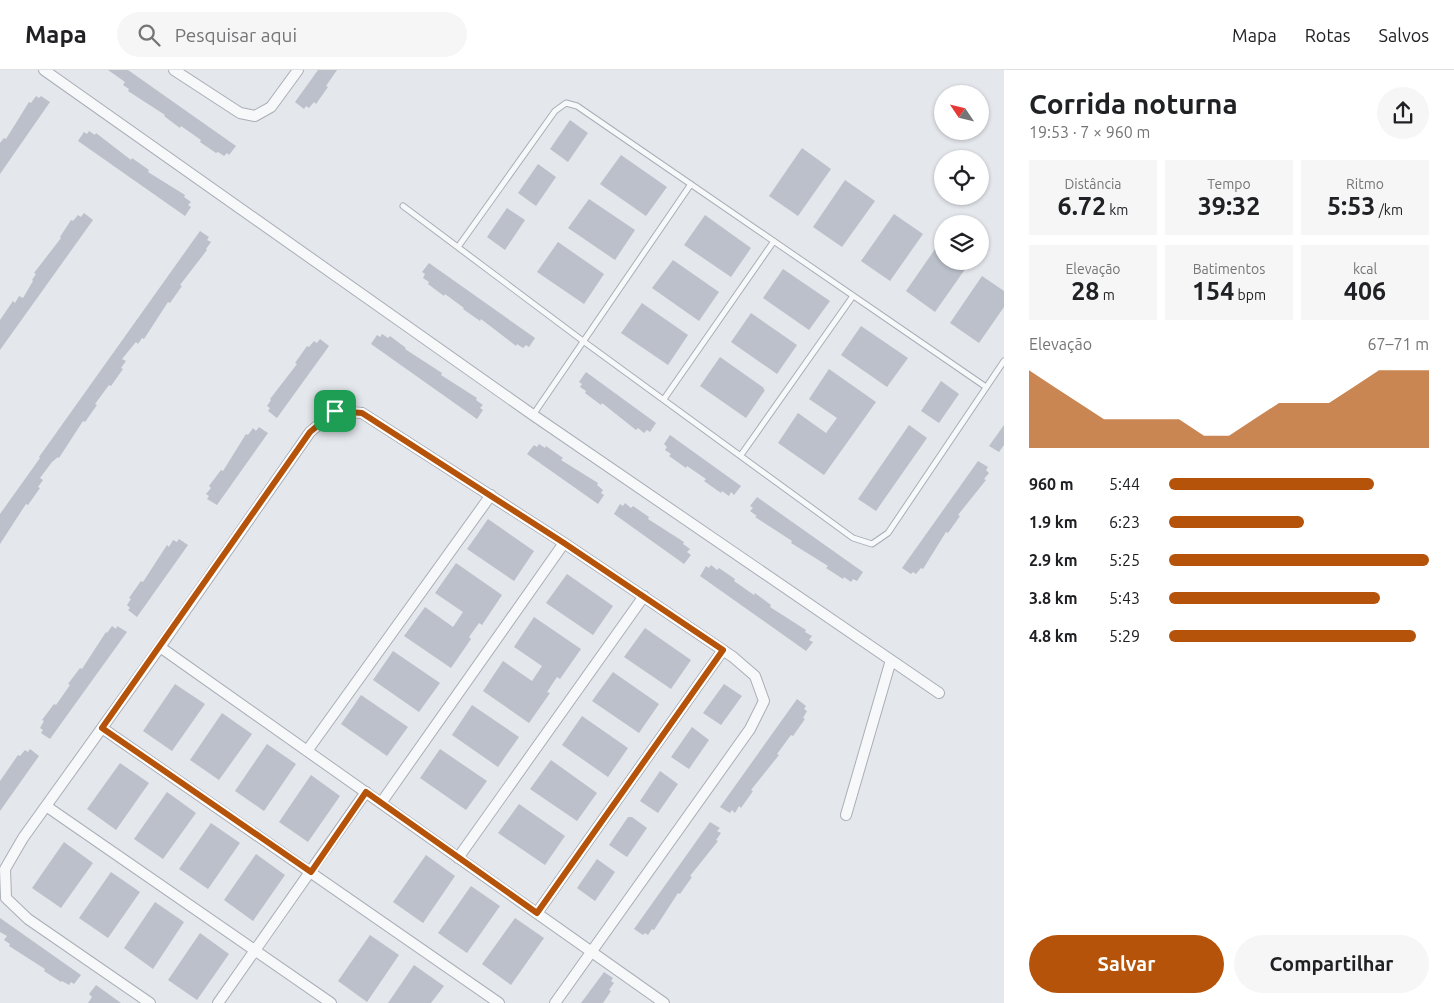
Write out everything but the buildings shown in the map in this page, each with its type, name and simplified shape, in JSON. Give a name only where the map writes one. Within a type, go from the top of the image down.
[{"type":"street","points":[[44,70],[533,415],[939,693]]},
{"type":"street","points":[[174,70],[240,113],[255,116],[271,107],[298,70]]},
{"type":"street","points":[[150,1003],[28,919],[6,898],[5,869],[23,838],[310,432],[335,411],[362,413],[644,596],[723,650],[755,676],[764,701],[750,729],[555,1003]]},
{"type":"street","points":[[307,751],[491,496]]},
{"type":"street","points":[[382,803],[564,543]]},
{"type":"street","points":[[458,858],[644,596]]},
{"type":"street","points":[[160,646],[664,1003]]},
{"type":"street","points":[[537,913],[723,650]]},
{"type":"street","points":[[846,815],[891,660]]},
{"type":"street","points":[[102,728],[499,1003]]},
{"type":"street","points":[[218,1003],[366,792]]},
{"type":"street","points":[[46,806],[331,1003]]},
{"type":"lane","points":[[458,247],[555,111],[566,103],[577,106],[986,387]]},
{"type":"lane","points":[[533,415],[691,184]]},
{"type":"lane","points":[[403,206],[583,341],[853,538],[872,544],[888,533],[1004,361]]},
{"type":"lane","points":[[664,399],[774,242]]},
{"type":"lane","points":[[741,455],[853,296]]},
{"type":"route","points":[[335,411],[362,413],[564,543],[723,650],[537,913],[366,792],[311,872],[102,728],[310,432],[335,411]]}]
